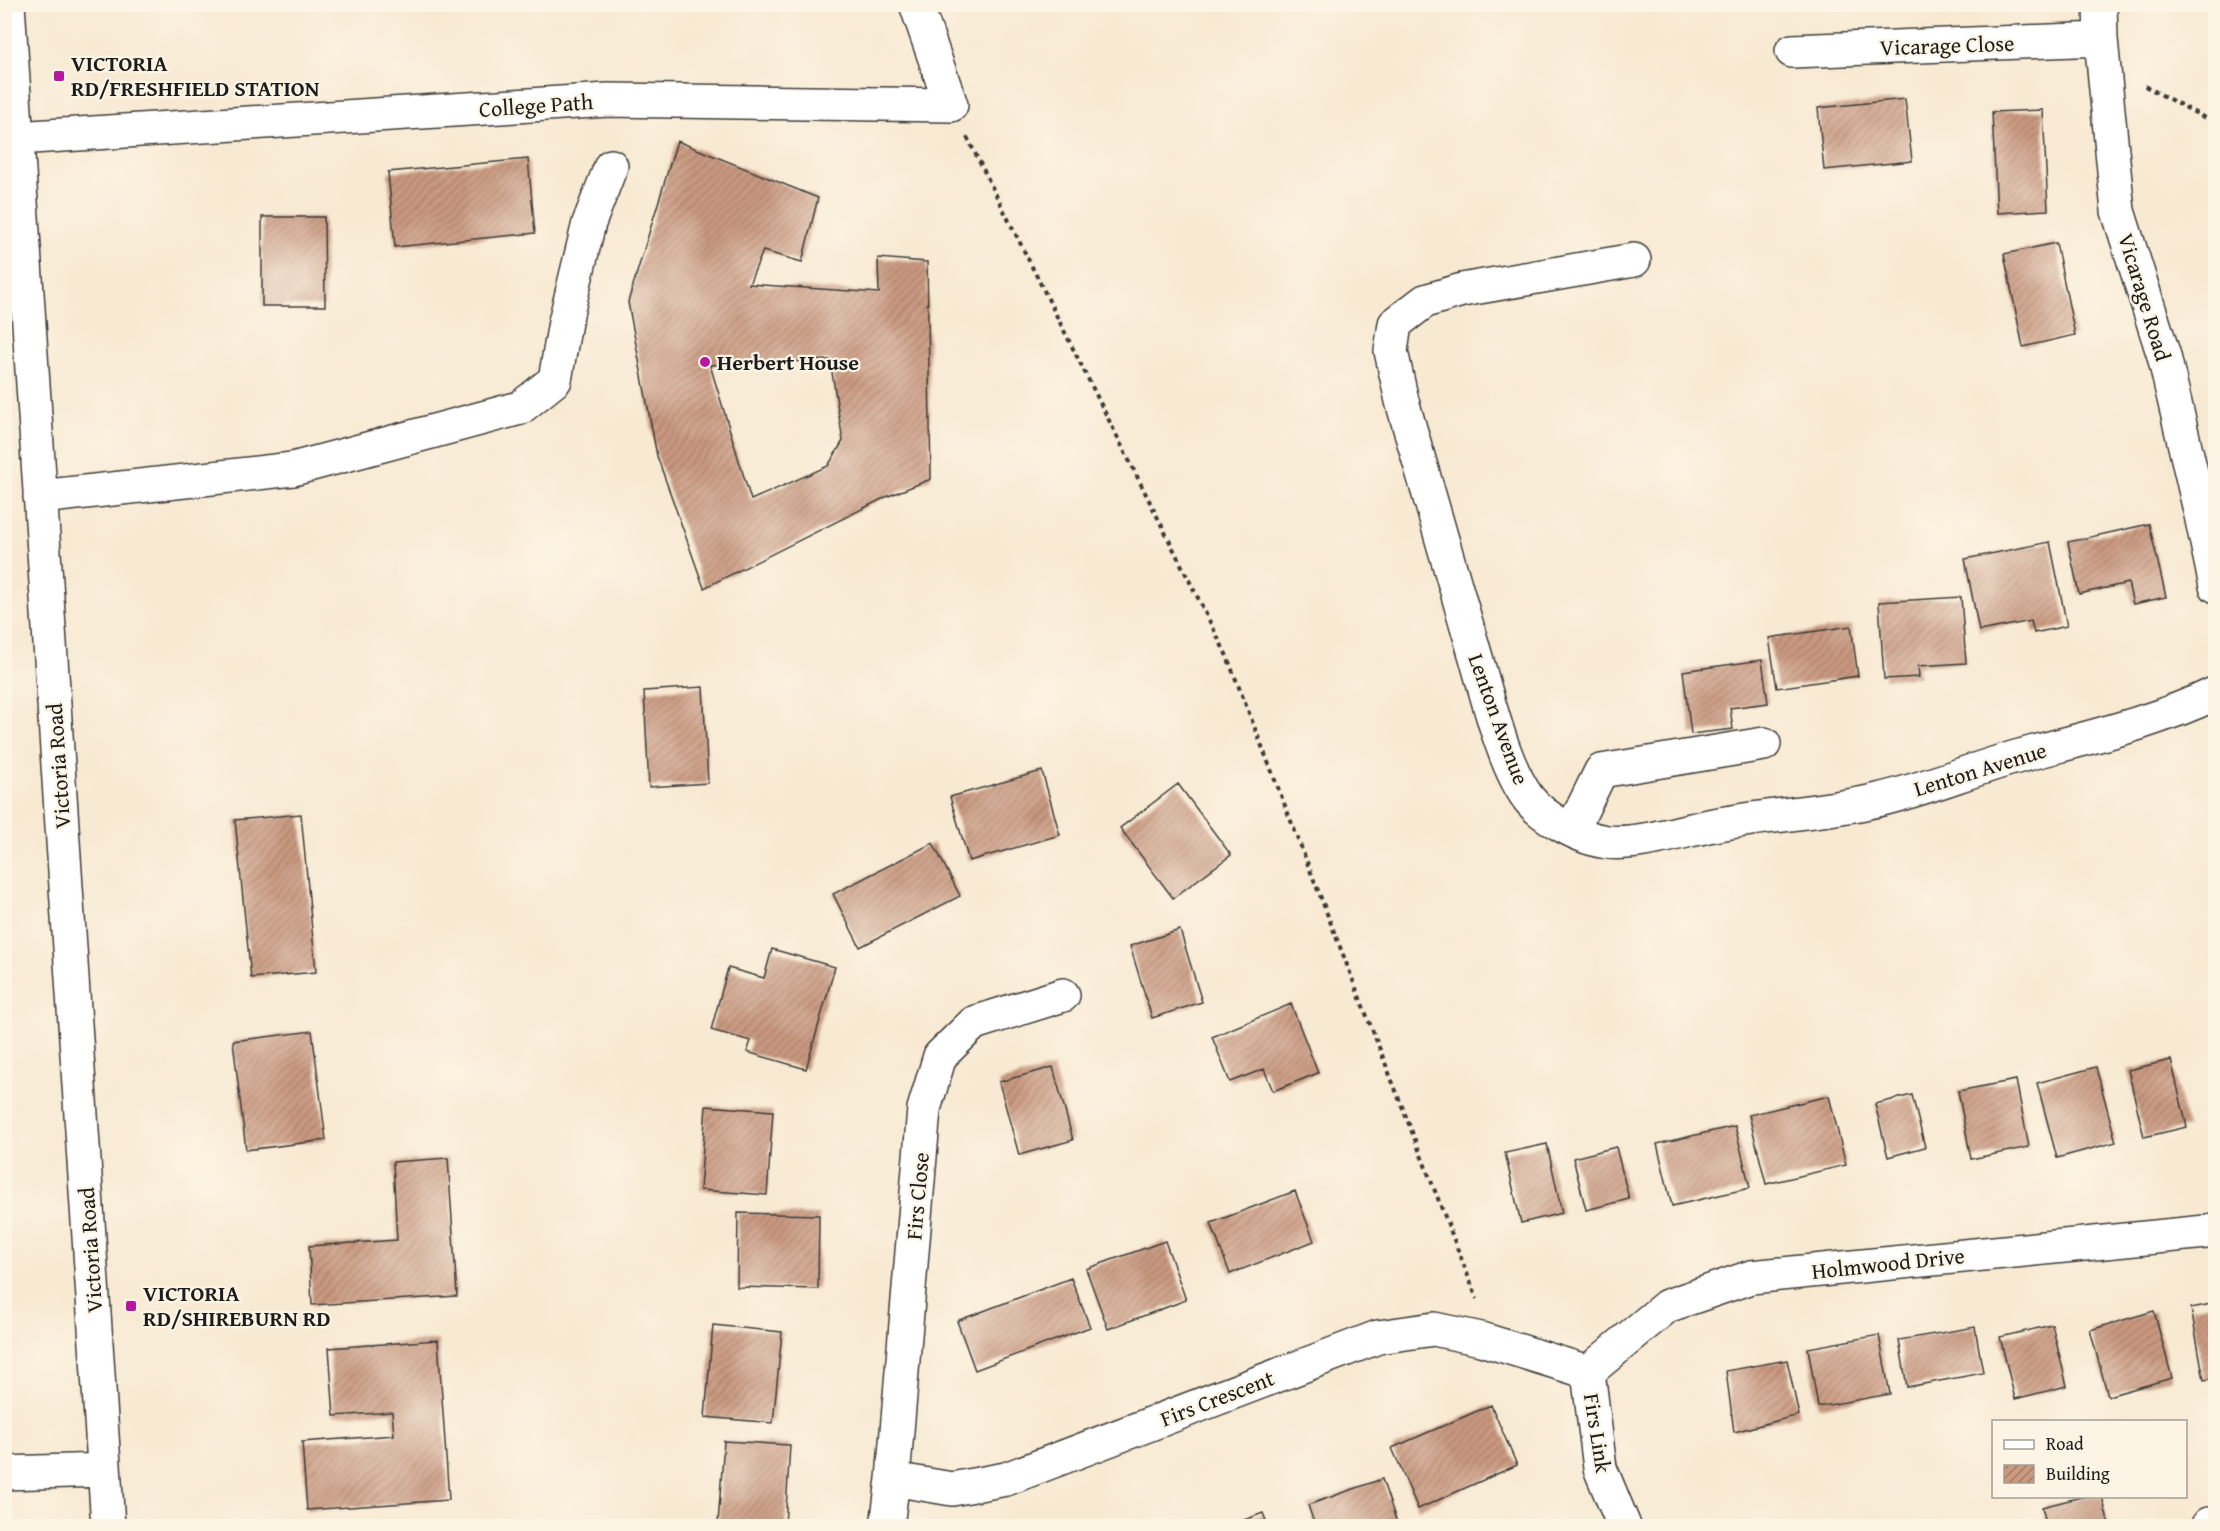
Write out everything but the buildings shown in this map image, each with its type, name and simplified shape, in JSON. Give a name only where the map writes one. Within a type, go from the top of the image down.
[{"type":"street","name":"Victoria Road","points":[[8,4],[108,1527]]},
{"type":"street","points":[[916,4],[951,105]]},
{"type":"street","name":"Vicarage Road","points":[[2100,4],[2102,51],[2118,211],[2164,356],[2216,586]]},
{"type":"street","name":"Vicarage Close","points":[[1792,51],[2102,51]]},
{"type":"street","name":"College Path","points":[[16,138],[608,100],[951,105]]},
{"type":"street","points":[[40,498],[293,469],[520,408],[555,380],[565,322],[589,223],[611,166]]},
{"type":"street","name":"Lenton Avenue","points":[[1634,260],[1462,290],[1425,301],[1395,324],[1391,351],[1402,401],[1488,698],[1512,770],[1529,799],[1546,816],[1572,830],[1606,842],[1644,840],[1773,814],[1834,809],[1879,800],[2017,757],[2103,735],[2182,709],[2216,693]]},
{"type":"street","points":[[1572,830],[1601,771],[1764,744]]},
{"type":"street","name":"Firs Close","points":[[893,1479],[924,1109],[940,1056],[974,1023],[1062,995]]},
{"type":"street","name":"Holmwood Drive","points":[[1588,1372],[1667,1306],[1751,1276],[2216,1231]]},
{"type":"street","name":"Firs Crescent","points":[[893,1479],[952,1489],[1006,1479],[1378,1337],[1434,1329],[1481,1339],[1588,1372]]},
{"type":"street","name":"Firs Link","points":[[1588,1372],[1600,1468],[1624,1527]]},
{"type":"street","points":[[4,1473],[104,1470]]},
{"type":"street","points":[[887,1527],[893,1479]]},
{"type":"path","points":[[2102,51],[2216,124]]},
{"type":"path","points":[[951,105],[1226,654],[1477,1301],[1481,1339]]},
{"type":"place","name":"VICTORIA RD/FRESHFIELD STATION","points":[[59,76]]},
{"type":"place","name":"Herbert House","points":[[705,362]]},
{"type":"place","name":"VICTORIA RD/SHIREBURN RD","points":[[131,1306]]}]
